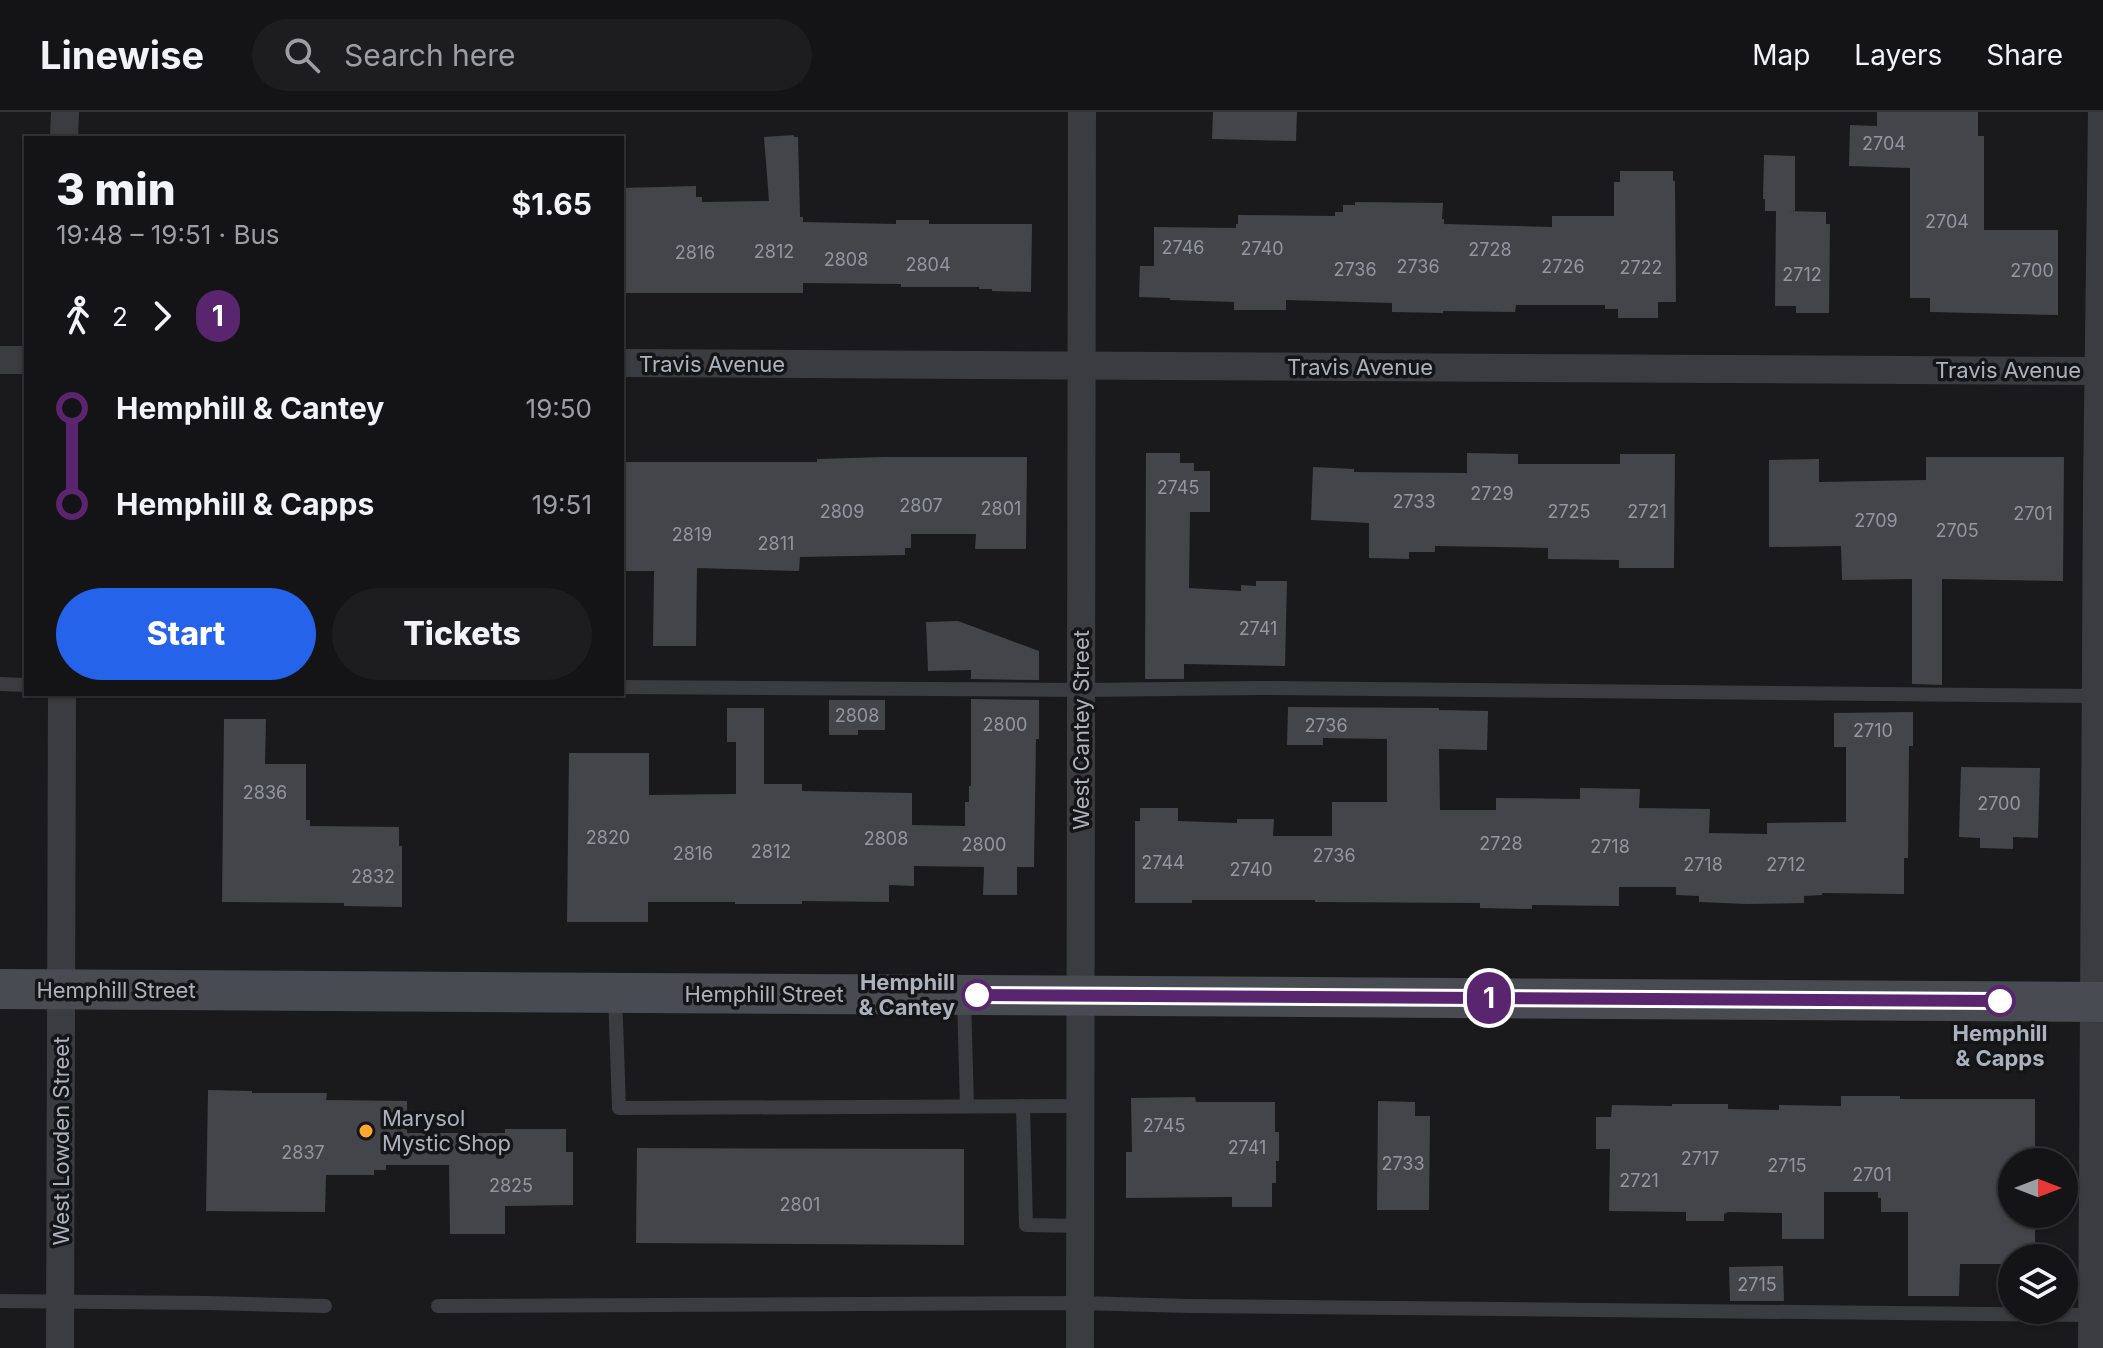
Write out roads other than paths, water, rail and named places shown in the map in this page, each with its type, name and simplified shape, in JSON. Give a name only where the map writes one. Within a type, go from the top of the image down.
[{"type":"main road","name":"Hemphill Street","points":[[0,989],[2099,1002]]},
{"type":"street","points":[[64,136],[65,112]]},
{"type":"street","name":"West Cantey Street","points":[[1080,1348],[1082,112]]},
{"type":"street","points":[[2092,1348],[2098,1207],[2098,371],[2102,112]]},
{"type":"street","points":[[0,360],[24,360]]},
{"type":"street","name":"Travis Avenue","points":[[624,363],[2098,371]]},
{"type":"street","name":"West Lowden Street","points":[[60,1348],[62,696]]},
{"type":"lane","points":[[0,684],[24,685]]},
{"type":"lane","points":[[624,687],[1291,688],[2097,696]]},
{"type":"lane","points":[[615,993],[619,1108],[1081,1106]]},
{"type":"lane","points":[[964,995],[967,1106]]},
{"type":"lane","points":[[1023,1106],[1026,1225],[1080,1226]]},
{"type":"lane","points":[[0,1301],[325,1306]]},
{"type":"lane","points":[[438,1306],[1080,1303],[1204,1307],[2093,1315]]},
{"type":"place","name":"Hemphill & Cantey","points":[[977,995]]},
{"type":"place","name":"Hemphill & Capps","points":[[2000,1001]]},
{"type":"place","name":"Marysol Mystic Shop","points":[[366,1131]]}]
